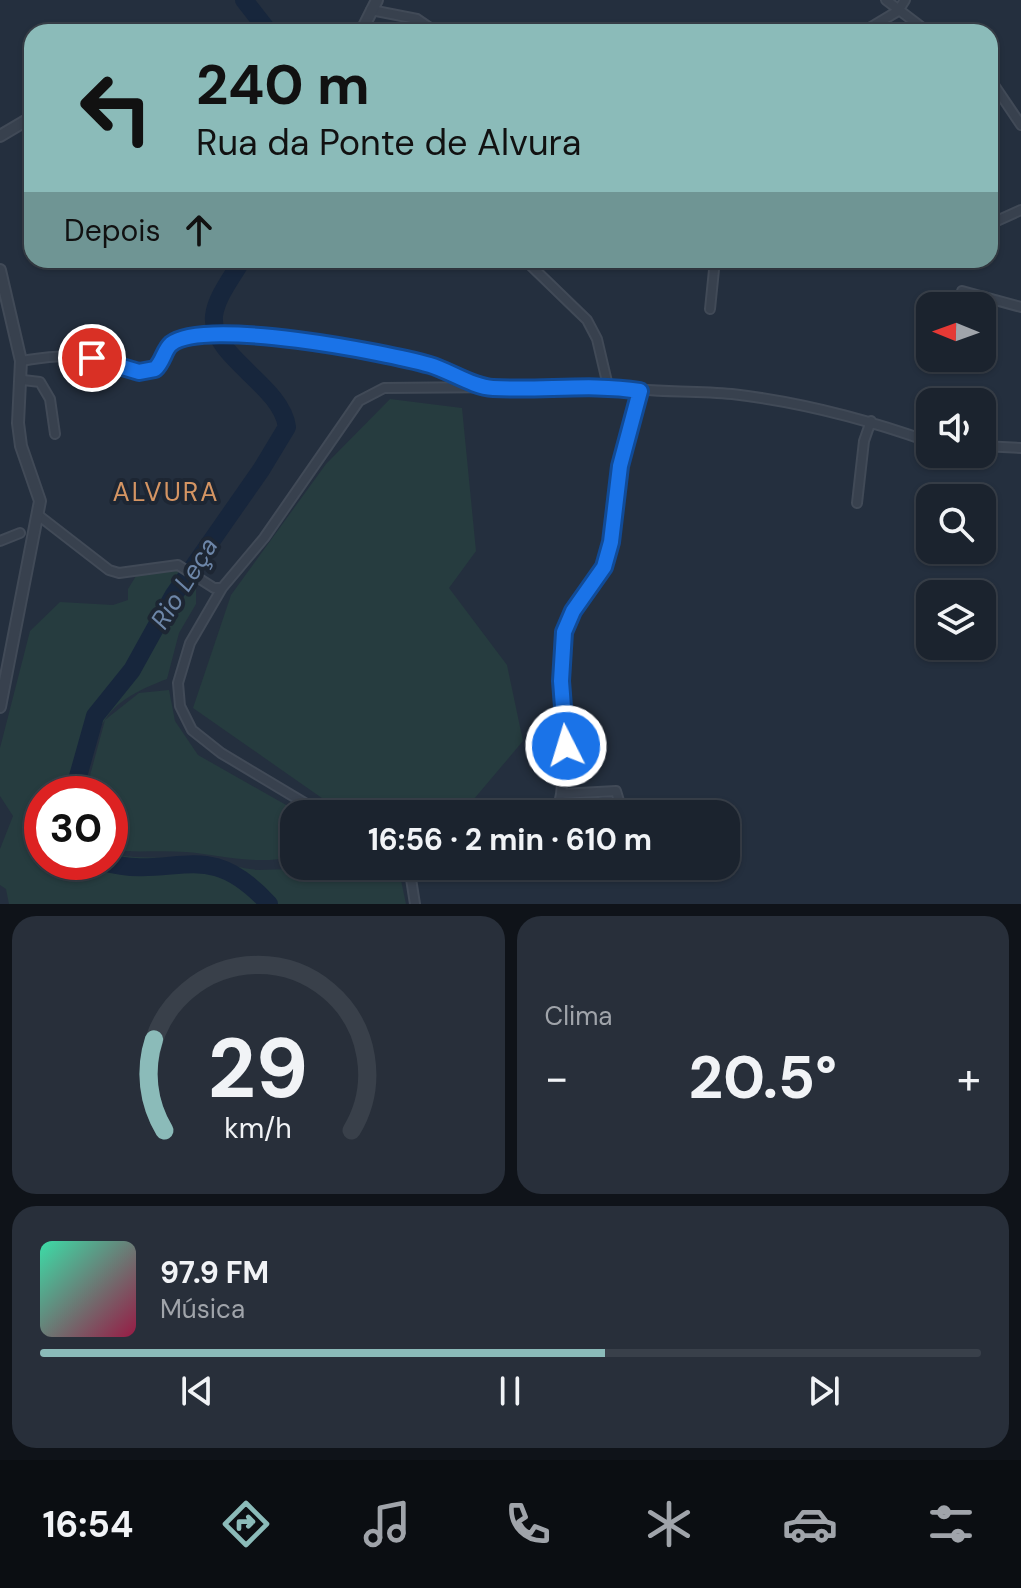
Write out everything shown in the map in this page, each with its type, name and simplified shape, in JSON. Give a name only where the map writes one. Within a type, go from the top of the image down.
[{"type":"street","points":[[365,24],[377,0]]},
{"type":"street","points":[[886,0],[917,24]]},
{"type":"street","points":[[876,24],[898,11],[905,0]]},
{"type":"street","points":[[371,10],[417,19],[424,24]]},
{"type":"street","points":[[998,91],[1021,125]]},
{"type":"street","points":[[0,136],[24,122]]},
{"type":"street","points":[[998,220],[1021,210]]},
{"type":"street","points":[[533,268],[587,320],[597,339],[608,386]]},
{"type":"street","points":[[710,309],[714,268]]},
{"type":"street","points":[[0,270],[21,361],[23,380],[18,423],[21,446],[40,501],[0,707]]},
{"type":"street","points":[[962,291],[1021,307]]},
{"type":"street","points":[[21,361],[65,355],[92,358],[139,372],[155,369],[172,343],[189,337],[278,335],[349,350],[394,355],[448,370],[490,389]]},
{"type":"street","points":[[23,380],[40,382],[45,388],[55,434]]},
{"type":"street","points":[[300,800],[221,753],[192,730],[184,718],[178,683],[190,643],[222,588],[264,538],[359,401],[384,388],[608,386],[640,391],[734,395],[807,409],[836,411],[916,437]]},
{"type":"street","points":[[560,800],[566,746],[561,681],[564,632],[573,611],[604,567],[611,542],[620,466],[640,391]]},
{"type":"street","points":[[857,503],[864,441],[871,421]]},
{"type":"street","points":[[996,447],[1021,448]]},
{"type":"street","points":[[38,515],[109,570],[119,573],[178,565],[214,588],[222,588]]},
{"type":"street","points":[[0,541],[20,533]]},
{"type":"street","points":[[561,794],[616,791],[619,800]]},
{"type":"street","points":[[411,880],[415,904]]},
{"type":"green space","points":[[390,399],[462,408],[476,551],[449,588],[507,665],[523,741],[474,799],[325,800],[193,708],[231,595],[326,464]]},
{"type":"green space","points":[[178,568],[196,582],[196,604],[179,633],[167,679],[143,689],[113,710],[97,735],[85,776],[24,776],[24,880],[128,880],[128,856],[207,859],[258,870],[280,869],[280,880],[401,880],[406,904],[9,904],[6,889],[0,885],[0,849],[13,816],[0,796],[0,748],[30,631],[60,602],[113,605],[128,600],[128,589],[139,571]]},
{"type":"green space","points":[[169,690],[175,721],[198,755],[280,802],[280,859],[128,851],[128,776],[90,776],[105,720],[139,693]]},
{"type":"waterway","name":"Rio Leça","points":[[244,0],[263,24]]},
{"type":"waterway","name":"Rio Leça","points":[[78,776],[95,716],[132,670],[173,596],[261,470],[287,427],[272,397],[234,358],[216,331],[214,316],[218,301],[237,268]]},
{"type":"waterway","name":"Rio Leça","points":[[128,867],[208,865],[246,883],[269,904]]},
{"type":"district","name":"ALVURA","points":[[166,492]]},
{"type":"route","points":[[92,358],[139,372],[155,369],[162,363],[172,343],[189,337],[278,335],[349,350],[394,355],[448,370],[490,389],[608,386],[640,391],[620,466],[611,542],[604,567],[573,611],[564,632],[561,681],[566,746]]}]
